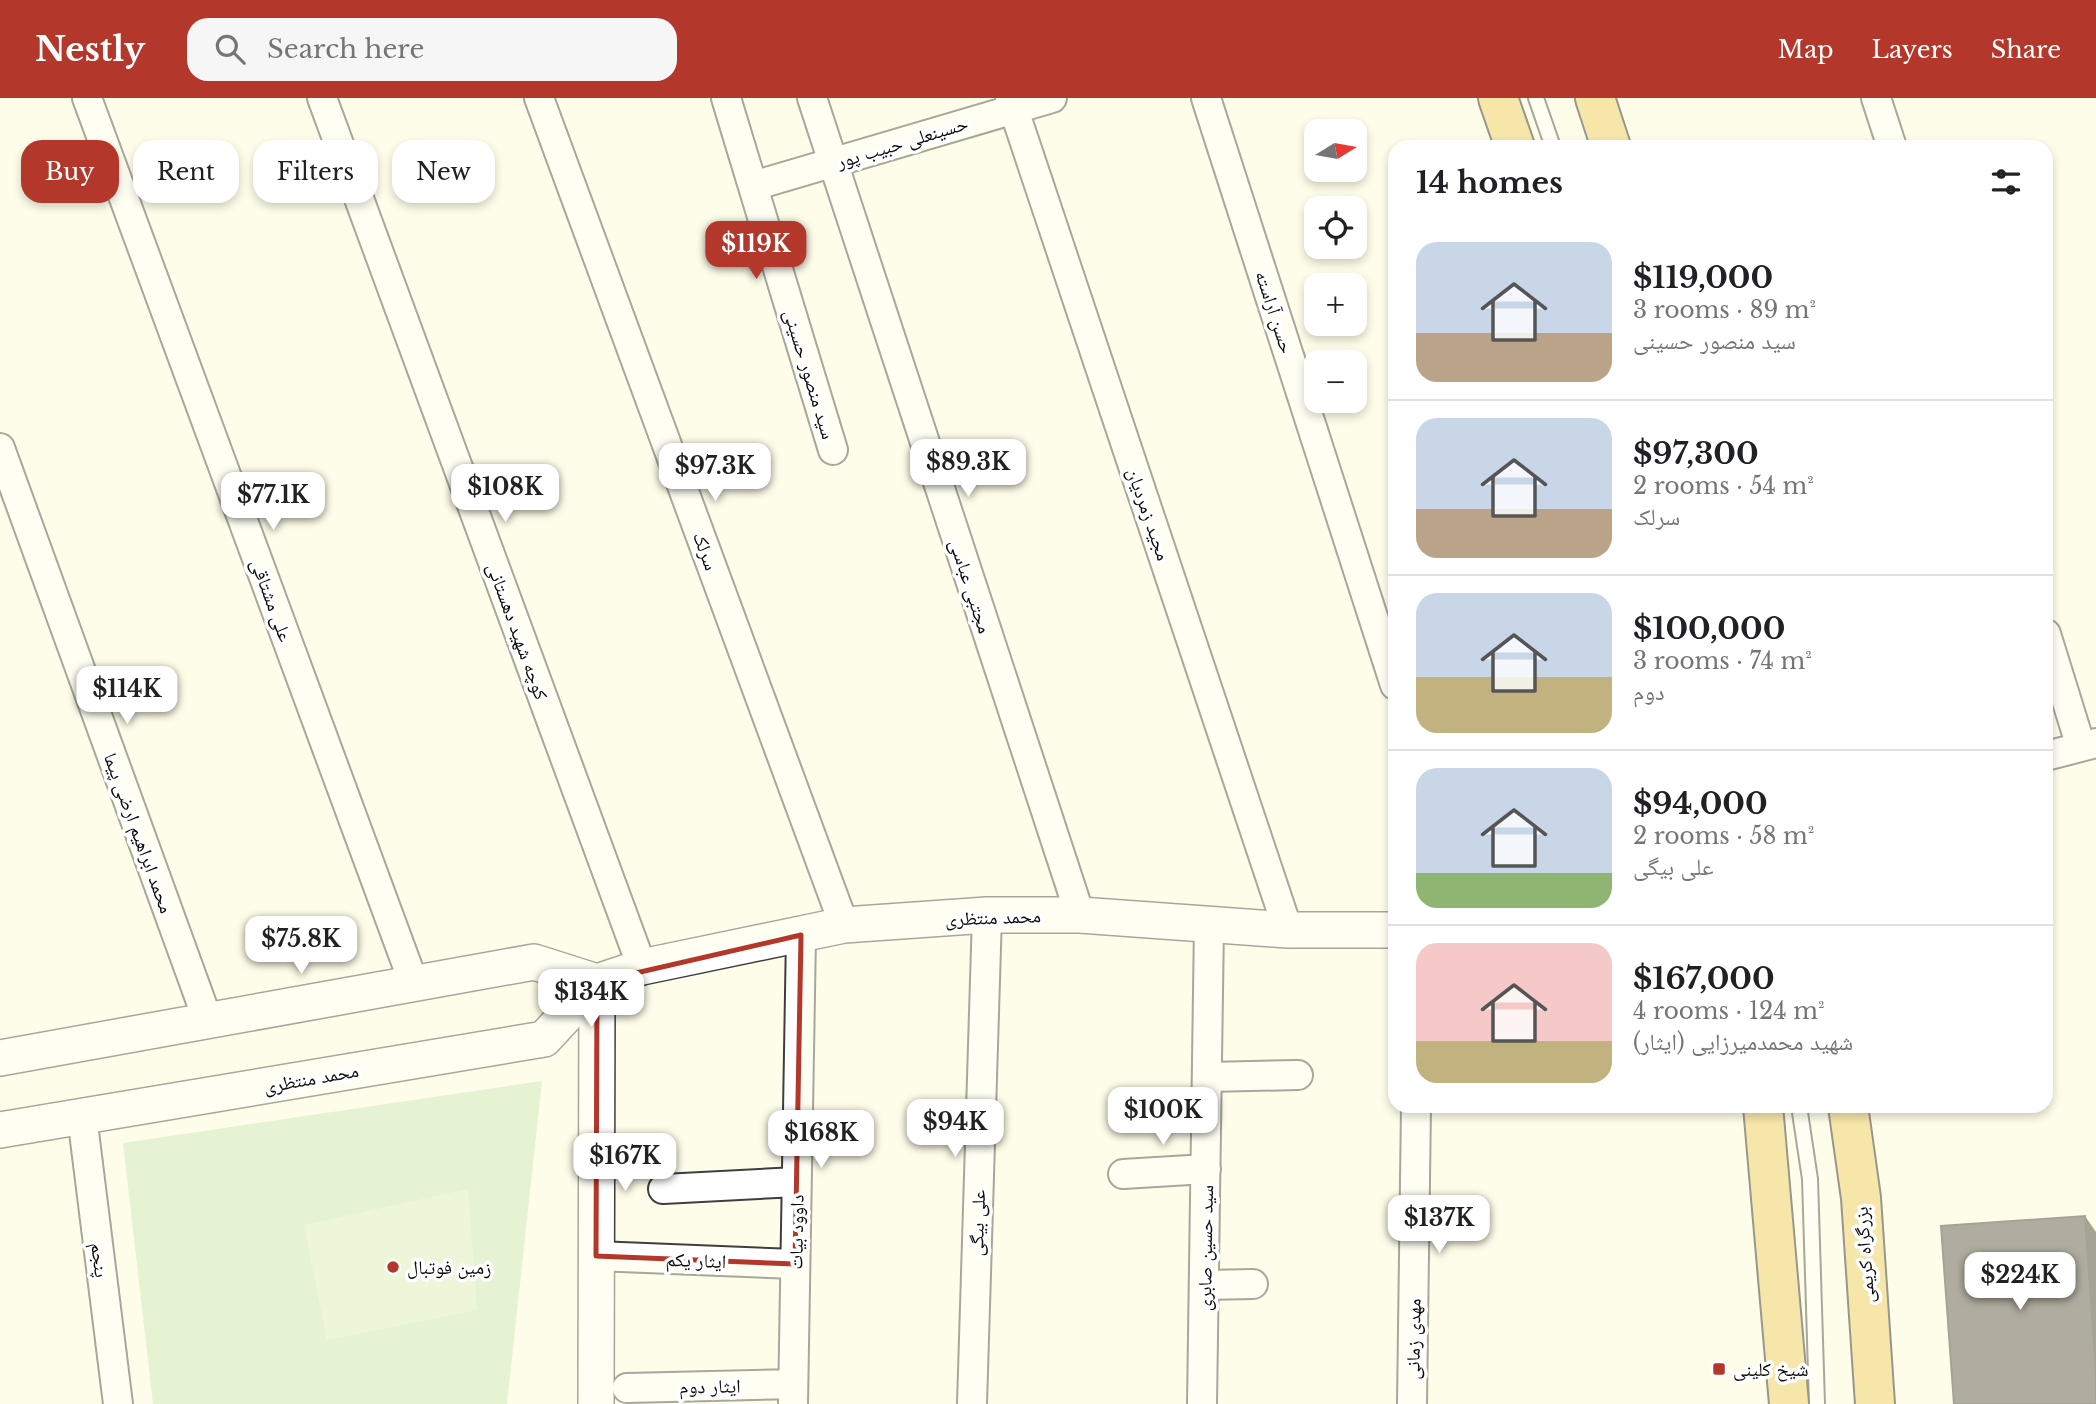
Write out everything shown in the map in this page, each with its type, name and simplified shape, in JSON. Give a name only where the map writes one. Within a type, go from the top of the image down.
[{"type":"highway","points":[[1498,98],[1513,140]]},
{"type":"highway","points":[[1595,98],[1609,140]]},
{"type":"highway","points":[[1764,1113],[1789,1404]]},
{"type":"highway","name":"بزرگراه کریمی","points":[[1849,1113],[1861,1198],[1875,1404]]},
{"type":"street","name":"علی مشتاقی","points":[[87,98],[414,984]]},
{"type":"street","name":"کوچه شهید دهستانی","points":[[322,98],[642,967]]},
{"type":"street","name":"سرلک","points":[[539,98],[844,925]]},
{"type":"street","name":"سید منصور حسینی","points":[[726,98],[833,450]]},
{"type":"street","name":"مجتبی عباسی","points":[[812,98],[831,163],[1080,915]]},
{"type":"street","name":"حسینعلی حبیب پور","points":[[752,186],[1011,104],[1052,98]]},
{"type":"street","name":"حسن آراسته","points":[[1206,98],[1388,663]]},
{"type":"street","points":[[1877,98],[1890,140]]},
{"type":"street","name":"مجید زمردیان","points":[[1011,104],[1288,930]]},
{"type":"street","name":"محمد ابراهیم ارضی پیما","points":[[0,448],[208,1021]]},
{"type":"street","points":[[2053,652],[2089,745],[2053,754]]},
{"type":"street","name":"محمد منتظری","points":[[0,1130],[544,1039],[597,982],[642,967],[844,925],[986,915],[1080,915],[1288,930],[1388,930]]},
{"type":"street","name":"علی بیگی","points":[[972,1404],[986,915]]},
{"type":"street","name":"سید حسین صابری","points":[[1202,1404],[1209,924]]},
{"type":"street","name":"داوود بیات","points":[[793,1394],[801,935]]},
{"type":"street","points":[[0,1058],[534,962],[597,982],[596,1404]]},
{"type":"street","points":[[1208,1077],[1298,1076]]},
{"type":"street","name":"مهدی زمانی","points":[[1412,1404],[1416,1113]]},
{"type":"street","name":"پنجم","points":[[82,1116],[118,1404]]},
{"type":"street","points":[[1123,1174],[1206,1169]]},
{"type":"street","points":[[663,1189],[796,1182]]},
{"type":"street","name":"ایثار یکم","points":[[596,1256],[795,1264]]},
{"type":"street","points":[[1204,1285],[1253,1284]]},
{"type":"street","name":"ایثار دوم","points":[[626,1388],[793,1394]]},
{"type":"lane","points":[[1536,98],[1551,140]]},
{"type":"lane","points":[[1800,1113],[1810,1180],[1817,1404]]},
{"type":"highlighted area","points":[[801,935],[795,1264],[596,1256],[597,982]]},
{"type":"green space","points":[[542,1081],[507,1404],[153,1404],[123,1143]]},
{"type":"green space","name":"زمین فوتبال","points":[[468,1189],[477,1310],[327,1340],[304,1225]]},
{"type":"building","points":[[2085,1216],[2096,1404],[1954,1404],[1941,1226]]},
{"type":"place","name":"زمین فوتبال","points":[[393,1267]]},
{"type":"place","name":"شیخ کلینی","points":[[1719,1369]]}]
